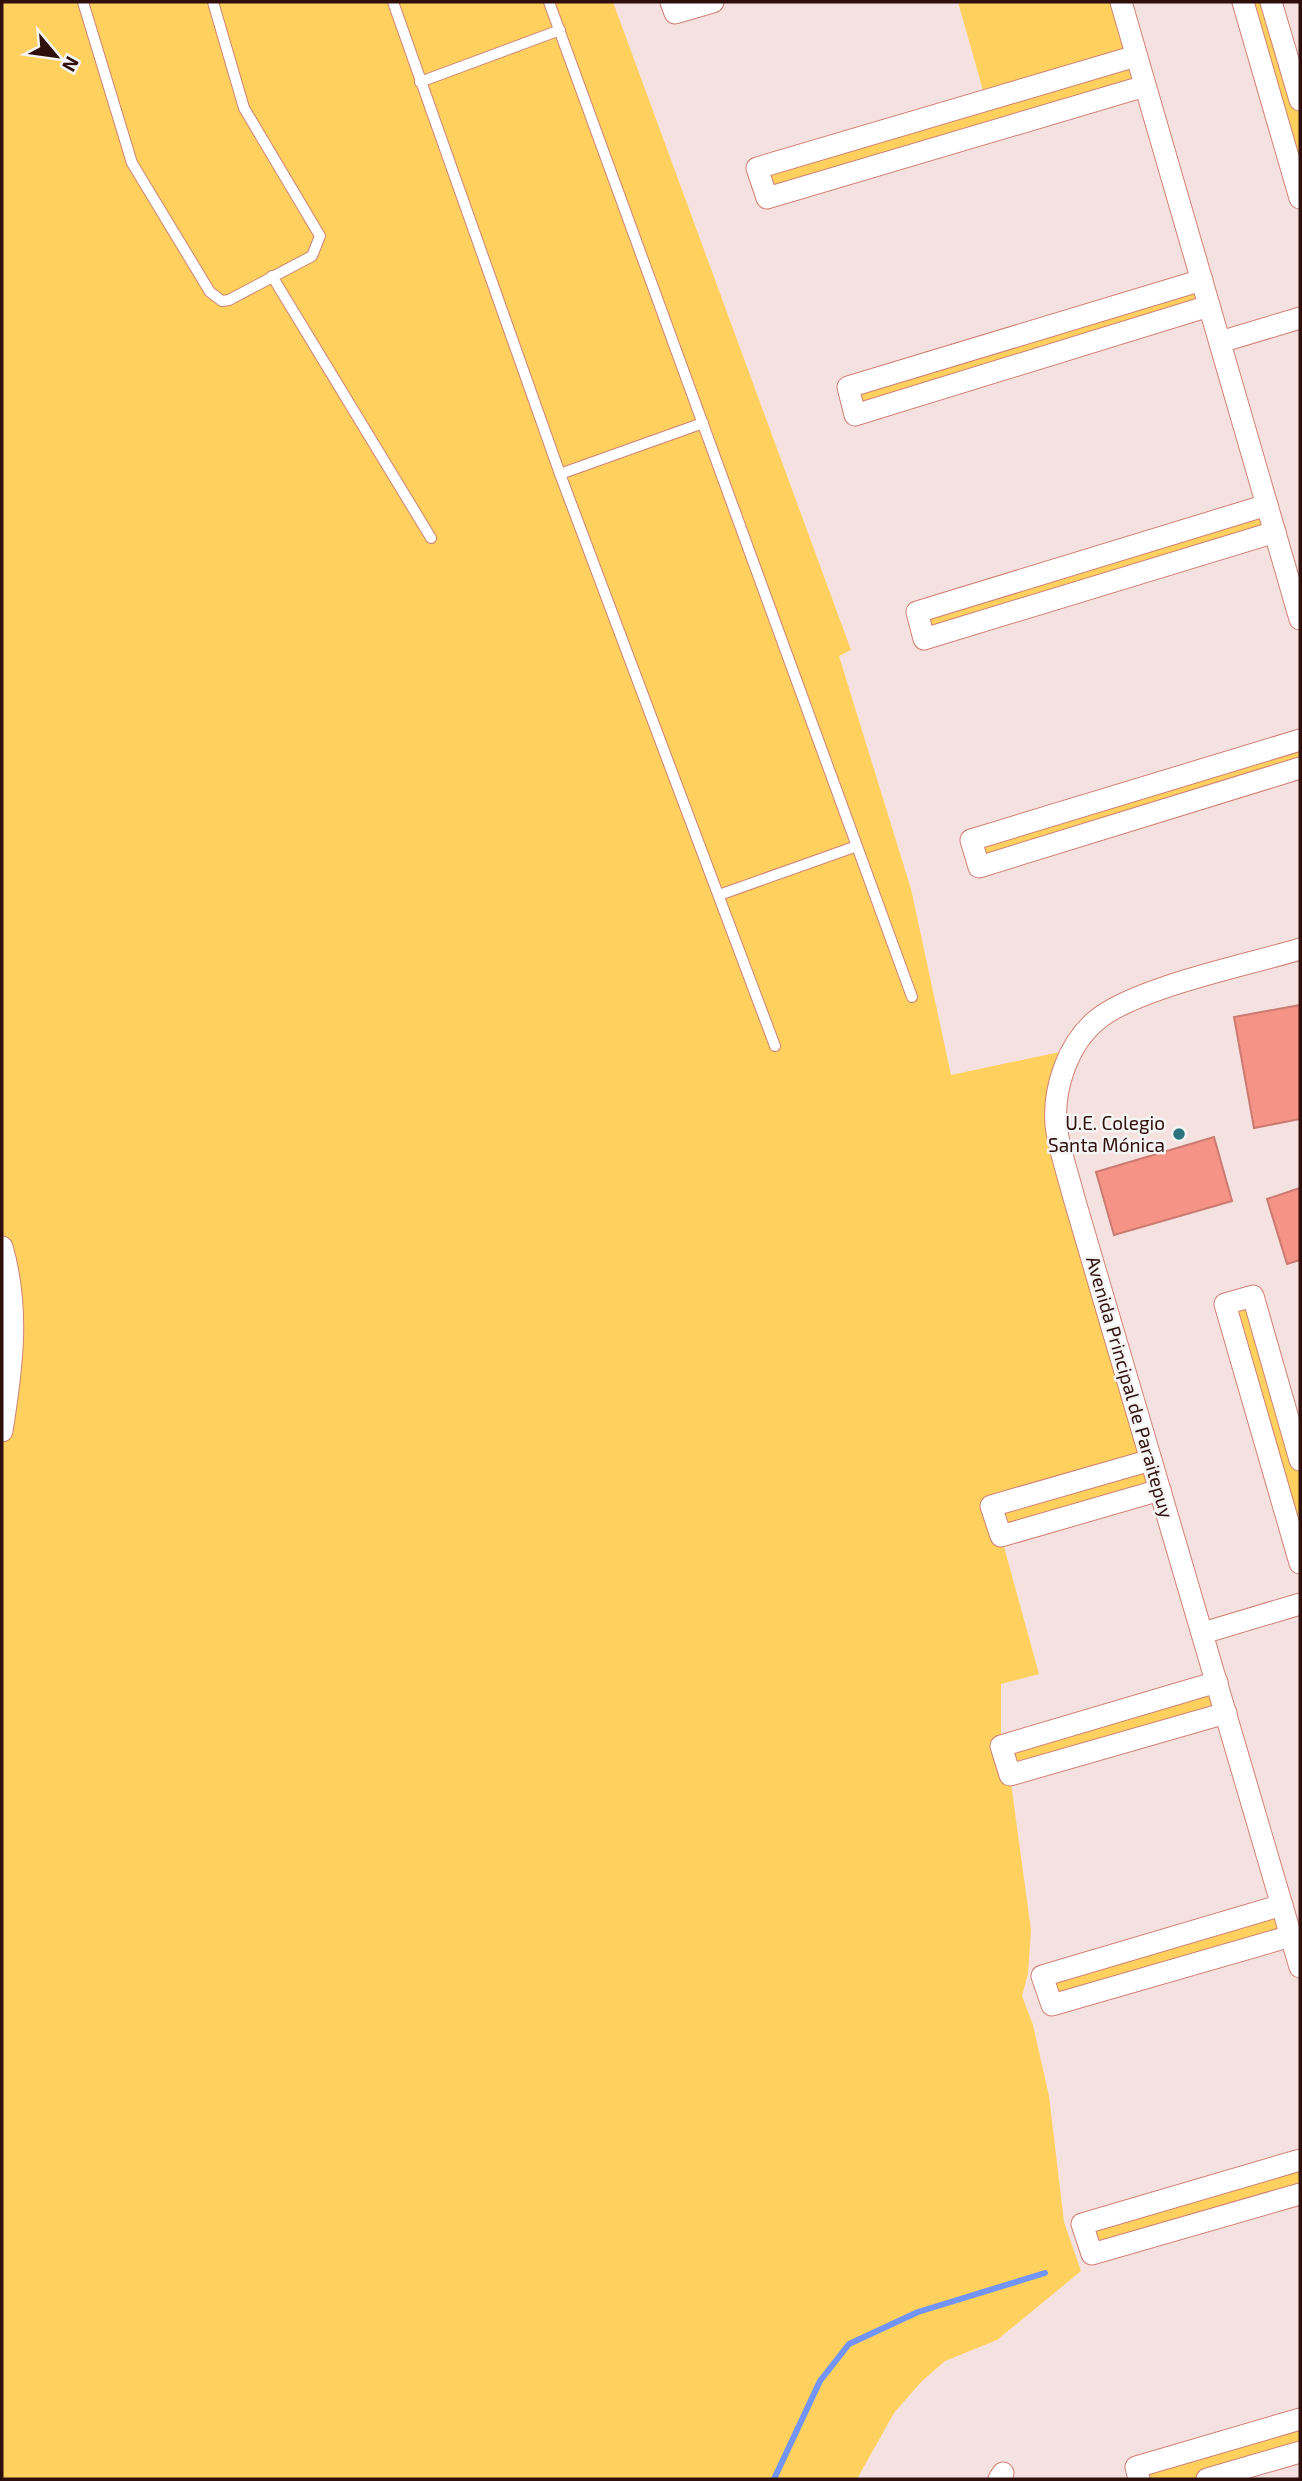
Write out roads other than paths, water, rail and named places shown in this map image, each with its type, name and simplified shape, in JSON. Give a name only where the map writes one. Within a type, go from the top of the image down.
[{"type":"street","points":[[671,2],[675,13],[713,2]]},
{"type":"street","points":[[1121,2],[1300,620]]},
{"type":"street","points":[[1243,2],[1300,198]]},
{"type":"street","points":[[1271,2],[1300,100]]},
{"type":"street","points":[[1255,44],[1281,35]]},
{"type":"street","points":[[1136,56],[757,168],[767,198],[1145,86]]},
{"type":"street","points":[[1202,280],[848,387],[855,415],[1209,306]]},
{"type":"street","points":[[1220,342],[1300,318]]},
{"type":"street","points":[[1267,505],[917,612],[924,639],[1275,532]]},
{"type":"street","points":[[1300,740],[971,840],[979,867],[1300,768]]},
{"type":"street","name":"Avenida Principal de Paraitepuy","points":[[1300,949],[1165,989],[1113,1009],[1085,1032],[1069,1057],[1060,1084],[1056,1124],[1151,1460],[1300,1967]]},
{"type":"street","points":[[2,1247],[9,1278],[14,1328],[2,1431]]},
{"type":"street","points":[[1300,1460],[1253,1296],[1225,1304],[1300,1563]]},
{"type":"street","points":[[1151,1460],[991,1506],[1001,1536],[1160,1490]]},
{"type":"street","points":[[1203,1633],[1300,1604]]},
{"type":"street","points":[[1217,1682],[1001,1745],[1010,1775],[1226,1713]]},
{"type":"street","points":[[1282,1905],[1042,1976],[1052,2005],[1291,1936]]},
{"type":"street","points":[[1300,2160],[1082,2224],[1092,2254],[1300,2194]]},
{"type":"street","points":[[1139,2479],[1136,2467],[1300,2419]]},
{"type":"street","points":[[1207,2479],[1300,2452]]},
{"type":"lane","points":[[83,2],[132,163],[211,292],[222,301],[229,300],[312,256],[320,236],[244,108],[213,2]]},
{"type":"lane","points":[[393,2],[560,474],[775,1046]]},
{"type":"lane","points":[[550,2],[912,997]]},
{"type":"lane","points":[[420,82],[560,30]]},
{"type":"lane","points":[[272,276],[431,538]]},
{"type":"lane","points":[[560,474],[703,423]]},
{"type":"lane","points":[[719,895],[857,846]]},
{"type":"waterway","points":[[774,2479],[820,2381],[849,2344],[918,2312],[1045,2273]]},
{"type":"place","name":"U.E. Colegio Santa Mónica","points":[[1179,1134]]}]
